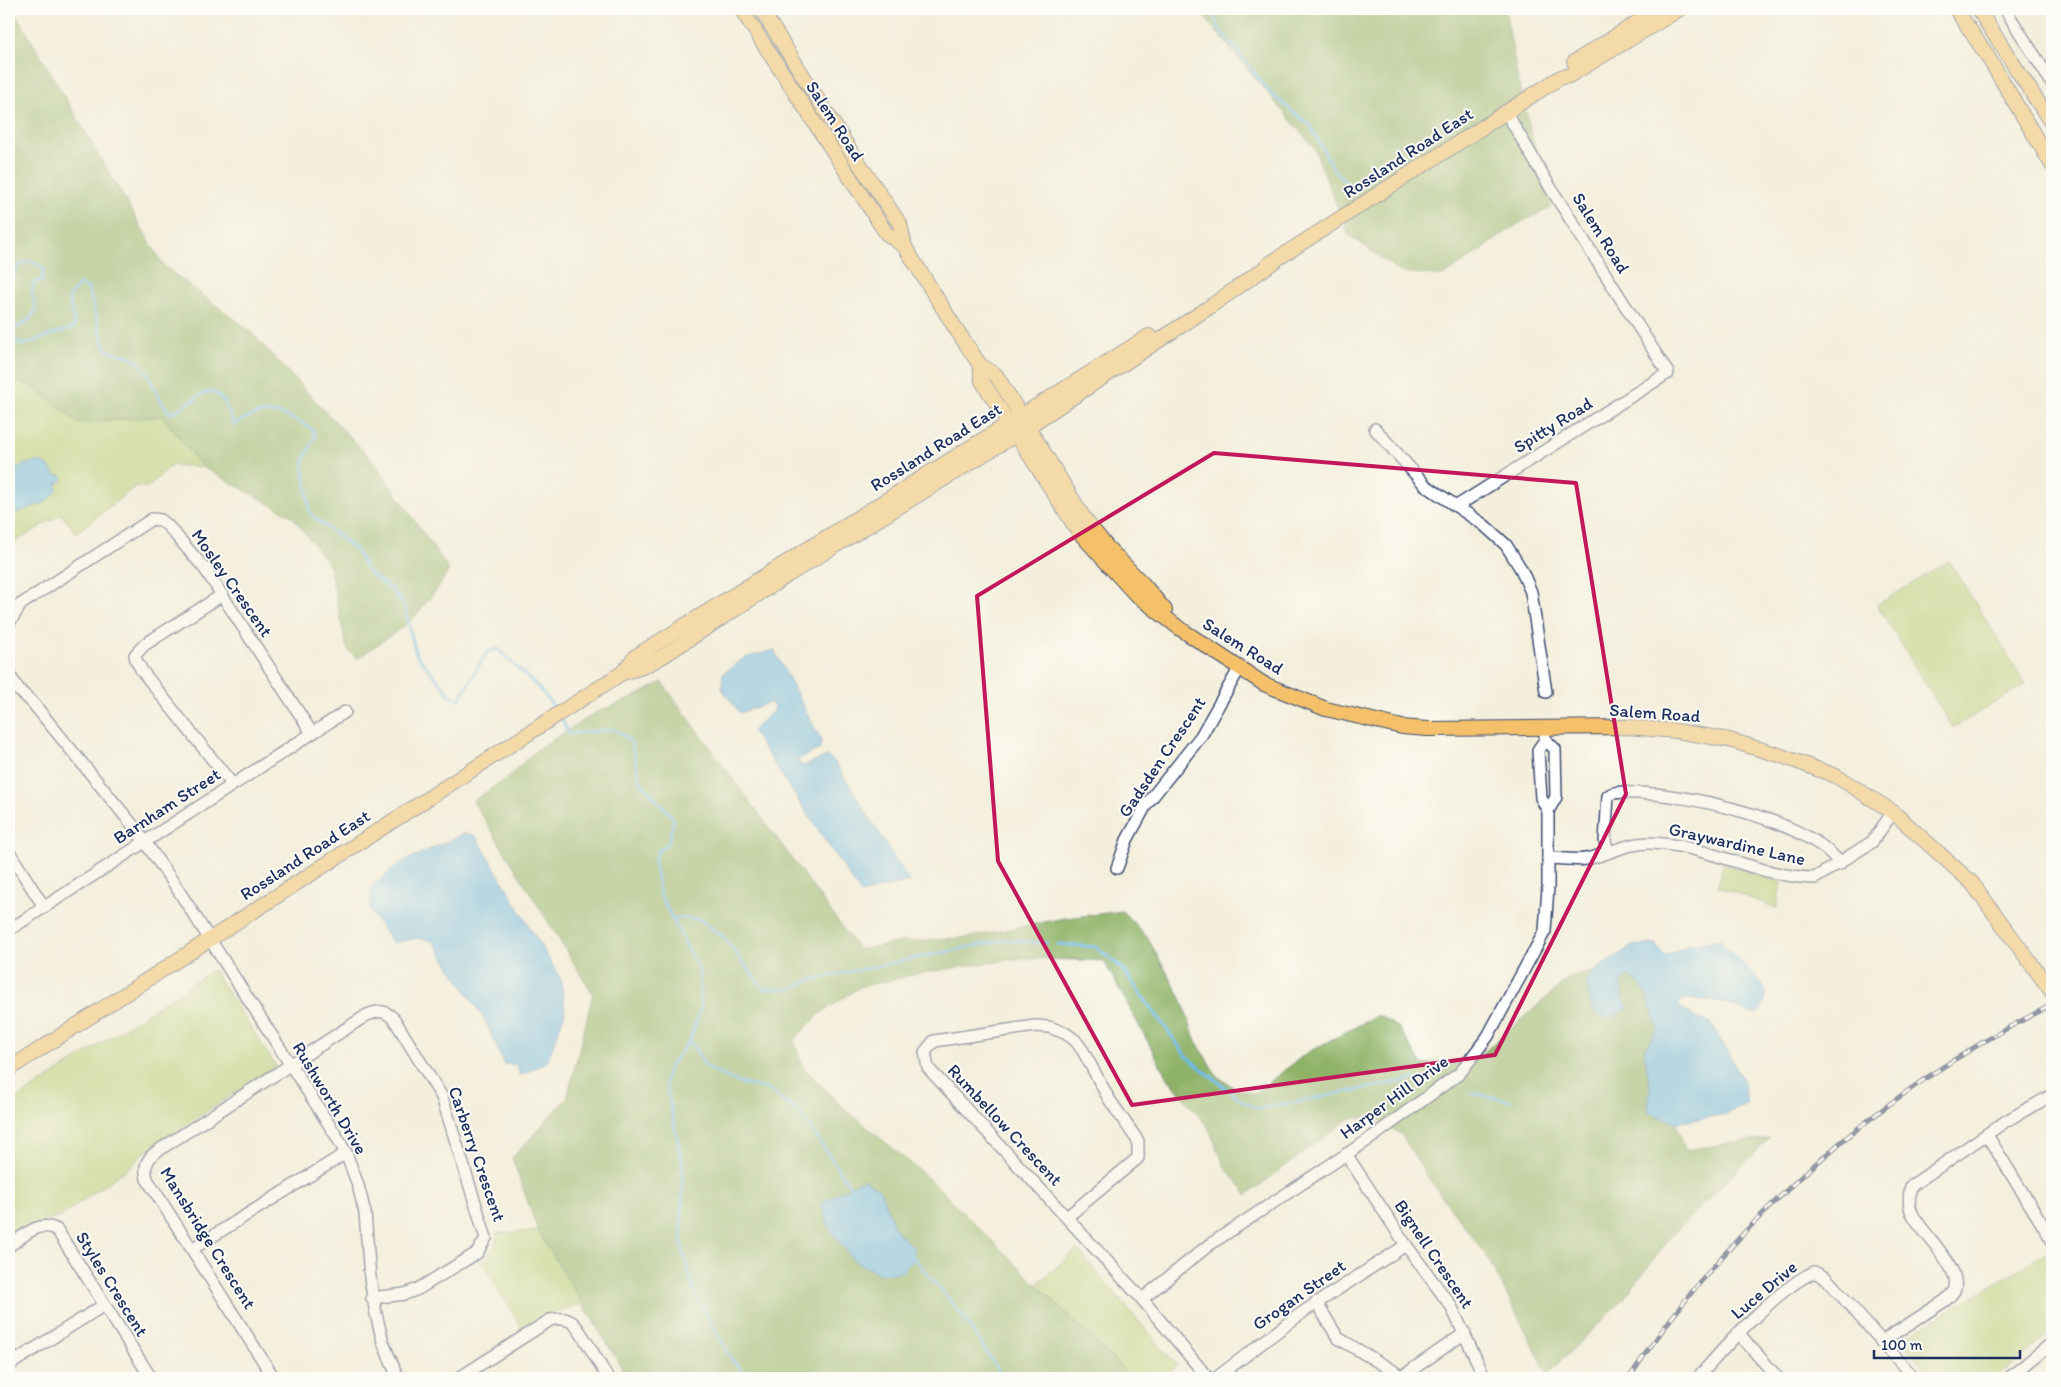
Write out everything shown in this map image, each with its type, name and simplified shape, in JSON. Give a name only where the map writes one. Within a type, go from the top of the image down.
[{"type":"main road","name":"Salem Road","points":[[740,9],[886,233],[905,247]]},
{"type":"main road","name":"Salem Road","points":[[761,9],[848,147],[900,224],[905,247],[980,364],[996,375],[1019,425],[1078,531],[1134,593],[1179,628],[1264,684],[1326,709],[1402,727],[1545,734],[1652,729],[1677,731],[1729,740],[1779,755],[1836,776],[1893,812],[1972,883],[2052,992]]},
{"type":"main road","name":"Rossland Road East","points":[[1561,77],[1563,69],[1659,9]]},
{"type":"main road","name":"Rossland Road East","points":[[9,1069],[576,702],[622,673],[642,667],[660,658],[1561,77],[1570,76],[1680,9]]},
{"type":"main road","points":[[1956,9],[1988,57],[2052,165]]},
{"type":"main road","points":[[1978,9],[2052,124]]},
{"type":"street","points":[[2008,9],[2008,14],[2052,83]]},
{"type":"street","name":"Salem Road","points":[[1506,112],[1550,187],[1668,373]]},
{"type":"street","name":"Spitty Road","points":[[1457,506],[1668,373]]},
{"type":"street","points":[[1375,429],[1425,485],[1484,525],[1506,545],[1521,568],[1531,592],[1546,692]]},
{"type":"street","name":"Mosley Crescent","points":[[9,612],[152,519],[161,520],[205,569],[312,733]]},
{"type":"street","points":[[222,595],[144,645],[135,655],[142,671],[232,784]]},
{"type":"street","name":"Mosley Crescent","points":[[9,623],[21,605]]},
{"type":"street","name":"Gadsden Crescent","points":[[1117,868],[1127,840],[1146,805],[1201,736],[1239,669]]},
{"type":"street","name":"Rushworth Drive","points":[[9,675],[20,691],[56,731],[145,842],[292,1065],[346,1153],[358,1185],[364,1212],[372,1298],[384,1342],[398,1378]]},
{"type":"street","points":[[9,686],[20,691]]},
{"type":"street","name":"Barnham Street","points":[[9,930],[345,712]]},
{"type":"street","name":"Harper Hill Drive","points":[[1545,734],[1555,754],[1556,797],[1548,811]]},
{"type":"street","name":"Harper Hill Drive","points":[[1142,1299],[1209,1245],[1346,1154],[1460,1073],[1488,1036],[1545,931],[1548,811],[1541,798],[1538,750],[1545,734]]},
{"type":"street","points":[[1608,852],[1605,841],[1608,796],[1616,792],[1648,793],[1706,801],[1764,819],[1793,831],[1832,854],[1840,864]]},
{"type":"street","name":"Graywardine Lane","points":[[1548,858],[1584,860],[1624,846],[1649,843],[1690,847],[1764,871],[1810,878],[1820,876],[1872,842],[1893,812]]},
{"type":"street","points":[[9,852],[44,907]]},
{"type":"street","name":"Carberry Crescent","points":[[292,1065],[367,1015],[378,1011],[387,1013],[394,1020],[434,1084],[446,1110],[484,1229],[486,1238],[484,1244],[477,1252],[418,1289],[405,1294],[372,1298]]},
{"type":"street","name":"Rumbellow Crescent","points":[[1067,1217],[1138,1158],[1138,1141],[1110,1099],[1075,1040],[1049,1027],[1035,1026],[934,1041],[924,1052],[928,1068],[1142,1299]]},
{"type":"street","name":"Mansbridge Crescent","points":[[274,1378],[147,1179],[145,1171],[146,1163],[156,1152],[292,1065]]},
{"type":"street","points":[[1881,1342],[1946,1300],[1954,1292],[1956,1281],[1950,1266],[1912,1213],[1909,1196],[1912,1186],[2006,1121],[2052,1095]]},
{"type":"street","points":[[1986,1135],[2052,1240]]},
{"type":"street","points":[[192,1249],[346,1153]]},
{"type":"street","name":"Bignell Crescent","points":[[1346,1154],[1406,1245],[1451,1306],[1484,1378]]},
{"type":"street","name":"Styles Crescent","points":[[9,1246],[42,1225],[51,1226],[62,1237],[151,1378]]},
{"type":"street","name":"Grogan Street","points":[[1216,1378],[1316,1302],[1406,1245]]},
{"type":"street","name":"Luce Drive","points":[[1698,1378],[1718,1354],[1800,1278],[1814,1272],[1826,1278],[1914,1378]]},
{"type":"street","points":[[1142,1299],[1208,1378]]},
{"type":"street","points":[[1316,1302],[1338,1338],[1401,1377],[1465,1333]]},
{"type":"street","points":[[9,1365],[104,1305]]},
{"type":"street","points":[[460,1378],[550,1320],[558,1318],[566,1319],[576,1326],[608,1378]]},
{"type":"street","points":[[1739,1334],[1778,1378]]},
{"type":"street","points":[[2009,1378],[2052,1343]]},
{"type":"highlighted area","points":[[1214,453],[1576,483],[1626,794],[1495,1055],[1132,1105],[998,861],[977,596]]},
{"type":"green space","points":[[9,9],[13,9],[164,266],[249,330],[376,464],[449,570],[438,588],[411,621],[357,659],[347,649],[329,565],[292,516],[202,467],[162,416],[78,423],[37,390],[19,381],[9,380]]},
{"type":"green space","points":[[1193,9],[1505,9],[1518,81],[1551,208],[1521,222],[1444,276],[1400,272],[1348,234],[1314,148],[1205,18]]},
{"type":"green space","points":[[9,380],[19,381],[37,390],[78,423],[162,416],[202,467],[171,465],[148,488],[136,486],[76,533],[61,514],[9,546]]},
{"type":"green space","points":[[1949,561],[2026,684],[1953,728],[1877,605]]},
{"type":"green space","points":[[662,682],[859,950],[900,942],[971,937],[1059,919],[1122,911],[1147,937],[1181,998],[1195,1039],[1216,1075],[1234,1088],[1254,1094],[1308,1052],[1378,1015],[1399,1028],[1422,1065],[1477,1058],[1571,976],[1593,972],[1586,982],[1628,1008],[1622,996],[1621,982],[1629,976],[1645,992],[1658,1029],[1644,1050],[1650,1087],[1648,1112],[1676,1123],[1685,1150],[1770,1138],[1671,1236],[1623,1300],[1548,1374],[1486,1255],[1425,1174],[1402,1135],[1376,1118],[1350,1118],[1247,1195],[1225,1167],[1208,1127],[1167,1077],[1104,961],[1021,958],[921,973],[860,987],[821,1013],[794,1040],[803,1067],[839,1104],[925,1175],[1132,1378],[628,1378],[538,1231],[512,1158],[567,1098],[593,994],[473,801],[507,778],[536,750],[597,712],[636,696]],"holes":[[[864,1179],[880,1190],[896,1231],[913,1247],[821,1203]]]},
{"type":"green space","points":[[1723,864],[1781,882],[1777,908],[1717,886]]},
{"type":"green space","points":[[213,970],[276,1066],[142,1154],[134,1164],[60,1217],[49,1219],[9,1242],[9,1104]]},
{"type":"green space","points":[[538,1231],[583,1304],[554,1312],[523,1330],[481,1261],[492,1249],[497,1233]]},
{"type":"green space","points":[[1077,1249],[1177,1366],[1163,1378],[1132,1378],[1037,1284]]},
{"type":"green space","points":[[2046,1253],[2052,1264],[2052,1331],[2016,1362],[1992,1378],[1933,1378],[1899,1340]]},
{"type":"water","points":[[38,461],[48,466],[55,475],[62,476],[63,480],[57,483],[57,491],[46,502],[9,516],[9,475],[22,465]]},
{"type":"water","points":[[774,650],[821,740],[820,749],[796,760],[803,766],[827,756],[835,762],[909,881],[861,894],[752,731],[775,709],[771,702],[740,713],[722,689],[723,674],[744,658]]},
{"type":"water","points":[[465,833],[476,836],[561,980],[565,1013],[547,1062],[520,1076],[516,1064],[504,1064],[485,1020],[433,941],[418,938],[393,943],[370,911],[371,888],[400,863]]},
{"type":"water","points":[[1721,939],[1724,946],[1762,983],[1765,990],[1765,998],[1759,1013],[1751,1013],[1728,1004],[1706,1000],[1683,999],[1678,1005],[1696,1018],[1711,1023],[1744,1081],[1747,1103],[1726,1114],[1676,1123],[1648,1112],[1650,1087],[1644,1050],[1658,1029],[1645,992],[1629,976],[1621,982],[1622,996],[1628,1008],[1611,1017],[1598,1016],[1591,1007],[1586,982],[1593,972],[1632,946],[1656,944],[1665,957],[1689,945]]},
{"type":"water","points":[[864,1179],[880,1190],[896,1231],[913,1247],[914,1258],[902,1272],[880,1274],[853,1260],[830,1229],[821,1203]]},
{"type":"waterway","points":[[1211,9],[1220,30],[1272,95],[1310,125],[1334,170],[1349,186]]},
{"type":"waterway","points":[[9,232],[13,248],[9,251]]},
{"type":"waterway","points":[[9,288],[15,270],[21,264],[31,261],[44,269],[42,281],[34,283],[32,293],[36,309],[31,318],[12,331],[14,339],[22,345],[75,327],[69,296],[81,284],[88,289],[105,348],[131,357],[140,364],[150,378],[165,408],[171,414],[204,393],[213,391],[224,401],[234,425],[255,414],[274,413],[284,415],[313,430],[315,436],[303,463],[310,514],[355,549],[368,572],[392,590],[404,606],[416,654],[450,695],[459,700],[487,652],[498,649],[537,686],[556,711]]},
{"type":"waterway","points":[[560,716],[569,734],[614,729],[631,741],[640,781],[674,819],[668,843],[657,852],[654,862],[660,895],[699,970],[701,1007],[690,1040],[670,1066],[665,1081],[683,1166],[681,1241],[694,1293],[733,1361],[748,1378]]},
{"type":"waterway","points":[[672,918],[700,919],[723,937],[764,989],[792,989],[810,980],[1004,940],[1047,943]]},
{"type":"waterway","points":[[1058,944],[1096,947],[1121,967],[1187,1057],[1242,1101],[1259,1109],[1414,1079],[1421,1080]]},
{"type":"waterway","points":[[690,1040],[706,1067],[739,1083],[767,1089],[801,1114],[851,1188]]},
{"type":"waterway","points":[[1471,1093],[1511,1101]]},
{"type":"waterway","points":[[914,1258],[963,1316],[1003,1378]]},
{"type":"railway","points":[[1629,1378],[1670,1320],[1715,1265],[1764,1213],[1816,1164],[1871,1118],[1929,1076],[1990,1038],[2052,1005]]}]
